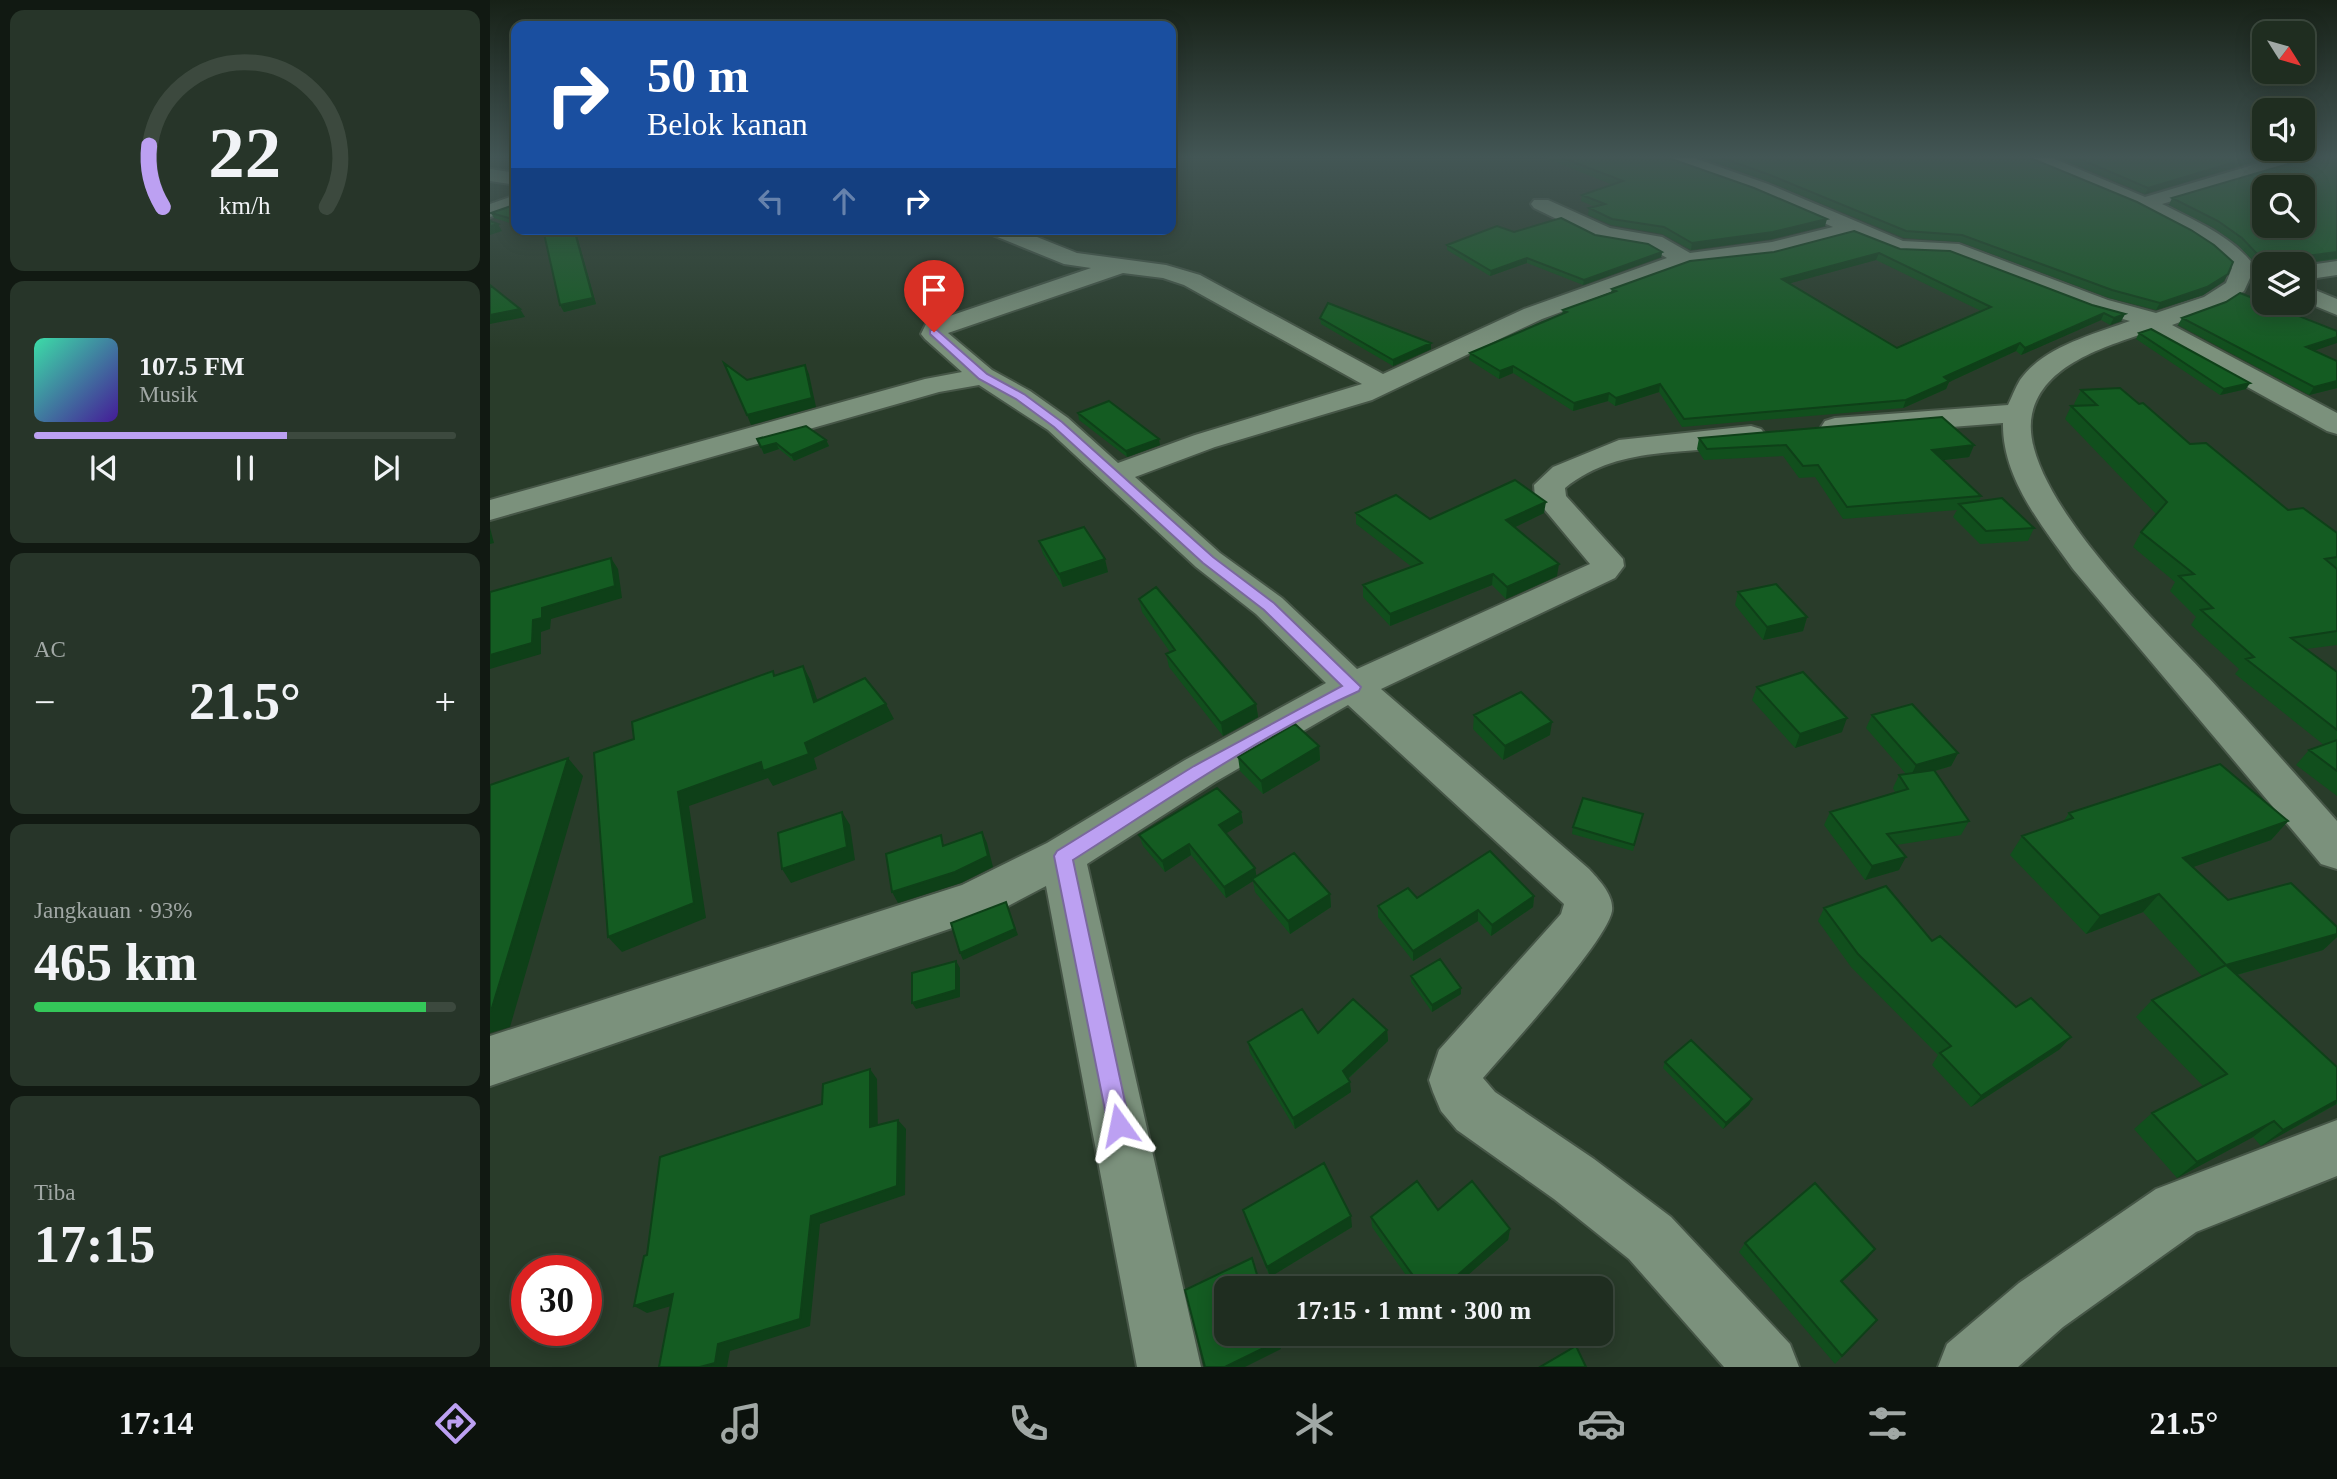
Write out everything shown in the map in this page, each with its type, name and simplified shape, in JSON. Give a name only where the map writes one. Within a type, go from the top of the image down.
[{"type":"street","points":[[1577,221],[1604,233],[1654,242],[1686,260]]},
{"type":"street","points":[[1836,221],[1907,249],[1951,249],[2153,322],[2337,425]]},
{"type":"street","points":[[2174,221],[2211,240],[2252,267],[2244,272],[2239,283],[2230,292],[2206,305],[2061,356],[2040,374],[2027,391],[2018,413],[2018,442],[2026,469],[2040,496],[2101,582],[2337,851]]},
{"type":"street","points":[[1113,475],[1158,457],[1293,417],[1384,385],[1533,314],[1686,260],[1772,249],[1853,228]]},
{"type":"street","points":[[1013,235],[1072,259],[1166,272],[1192,280],[1384,385]]},
{"type":"street","points":[[1121,266],[935,329],[934,334],[983,376],[1020,397],[1058,424],[1208,560],[1269,606],[1353,687],[1586,897],[1588,911],[1578,929],[1458,1068],[1456,1080],[1460,1092],[1476,1111],[1574,1179],[1650,1238],[1767,1367]]},
{"type":"street","points":[[2315,271],[2337,268]]},
{"type":"street","points":[[2315,298],[2337,308]]},
{"type":"street","points":[[490,510],[935,384],[983,376]]},
{"type":"street","points":[[1815,429],[1935,417],[2018,413]]},
{"type":"street","points":[[490,1061],[976,901],[1063,856],[1200,771],[1326,699],[1603,571],[1607,566],[1606,559],[1551,498],[1548,491],[1549,485],[1564,473],[1629,446],[1775,432]]},
{"type":"street","points":[[1063,856],[1169,1367]]},
{"type":"street","points":[[1970,1367],[2041,1305],[2177,1210],[2337,1148]]},
{"type":"building","points":[[1552,221],[1567,221],[1595,235],[1648,244],[1662,252],[1584,280],[1527,258],[1491,271],[1447,245],[1497,226],[1514,232]]},
{"type":"building","points":[[1624,221],[1820,221],[1773,232],[1692,243],[1664,227]]},
{"type":"building","points":[[1881,221],[2173,221],[2214,245],[2233,262],[2228,274],[2207,287],[2160,303],[2112,290],[1962,235],[1906,231]]},
{"type":"building","points":[[2218,221],[2252,221],[2252,238],[2315,238],[2315,221],[2337,221],[2337,252],[2315,255],[2315,252],[2255,252],[2242,238]]},
{"type":"building","points":[[1854,231],[1900,249],[1950,251],[2092,305],[2125,314],[2114,318],[2104,313],[2025,348],[2020,343],[1944,377],[1949,381],[1906,400],[1684,419],[1660,384],[1616,398],[1609,393],[1574,403],[1513,366],[1500,371],[1470,353],[1567,312],[1563,310],[1616,291],[1612,289],[1690,261],[1774,252]],"holes":[[[1879,253],[1991,307],[1897,348],[1782,279]]]},
{"type":"building","points":[[544,235],[576,235],[593,298],[560,305]]},
{"type":"building","points":[[490,285],[520,309],[490,315]]},
{"type":"building","points":[[2240,293],[2252,298],[2252,315],[2296,315],[2337,331],[2337,337],[2306,347],[2337,361],[2337,381],[2314,387],[2182,318],[2226,302]]},
{"type":"building","points":[[1328,303],[1431,343],[1393,360],[1320,318]]},
{"type":"building","points":[[2151,329],[2250,383],[2224,389],[2139,333]]},
{"type":"building","points":[[724,363],[747,380],[805,365],[812,398],[747,415]]},
{"type":"building","points":[[2120,388],[2139,404],[2143,403],[2190,444],[2206,443],[2288,510],[2303,508],[2337,533],[2337,557],[2325,559],[2337,569],[2337,631],[2291,638],[2337,672],[2337,730],[2246,659],[2254,657],[2201,610],[2213,608],[2179,576],[2194,574],[2141,532],[2167,502],[2071,406],[2097,405],[2081,390]]},
{"type":"building","points":[[1109,401],[1159,439],[1126,451],[1078,413]]},
{"type":"building","points":[[1942,417],[1974,445],[1932,450],[1981,496],[1847,507],[1818,465],[1803,466],[1786,445],[1707,449],[1699,438]]},
{"type":"building","points":[[806,426],[826,440],[791,455],[776,443],[761,447],[757,439]]},
{"type":"building","points":[[1515,480],[1546,502],[1506,520],[1559,564],[1507,587],[1493,574],[1390,614],[1363,585],[1422,563],[1356,513],[1396,495],[1430,519]]},
{"type":"building","points":[[2002,498],[2034,528],[1986,531],[1959,504]]},
{"type":"building","points":[[1084,527],[1105,559],[1059,574],[1039,541]]},
{"type":"building","points":[[611,558],[615,586],[542,608],[542,618],[533,620],[532,643],[490,655],[490,592]]},
{"type":"building","points":[[1776,584],[1807,617],[1767,627],[1738,592]]},
{"type":"building","points":[[1156,587],[1256,704],[1221,723],[1166,654],[1175,650],[1139,599]]},
{"type":"building","points":[[803,666],[814,702],[865,678],[886,704],[805,743],[809,754],[763,771],[761,762],[678,792],[694,903],[608,937],[594,753],[634,739],[632,722],[773,671],[774,676]]},
{"type":"building","points":[[1803,672],[1847,718],[1800,734],[1757,687]]},
{"type":"building","points":[[1521,692],[1552,722],[1505,746],[1474,715]]},
{"type":"building","points":[[1912,704],[1958,753],[1916,765],[1872,715]]},
{"type":"building","points":[[1295,724],[1319,746],[1261,781],[1238,757]]},
{"type":"building","points":[[2337,740],[2337,771],[2309,750]]},
{"type":"building","points":[[568,758],[491,1011],[490,1011],[490,785]]},
{"type":"building","points":[[2220,764],[2288,821],[2183,858],[2228,900],[2291,883],[2337,927],[2337,934],[2226,965],[2159,894],[2100,916],[2022,836],[2073,818],[2069,813]]},
{"type":"building","points":[[1934,770],[1969,821],[1887,834],[1906,857],[1872,866],[1830,812],[1908,789],[1899,775]]},
{"type":"building","points":[[1217,788],[1241,812],[1219,825],[1255,868],[1224,887],[1189,844],[1162,861],[1139,835]]},
{"type":"building","points":[[1583,798],[1643,814],[1634,845],[1573,827]]},
{"type":"building","points":[[842,812],[847,847],[782,869],[778,833]]},
{"type":"building","points":[[982,832],[988,856],[955,872],[892,892],[886,854],[941,835],[943,846]]},
{"type":"building","points":[[1490,851],[1534,896],[1492,925],[1478,910],[1413,951],[1378,906],[1408,888],[1417,898]]},
{"type":"building","points":[[1294,853],[1330,894],[1288,921],[1252,879]]},
{"type":"building","points":[[1886,886],[1932,941],[1940,936],[2016,1007],[2031,998],[2071,1037],[1981,1096],[1940,1053],[1951,1046],[1858,954],[1824,908]]},
{"type":"building","points":[[1006,902],[1015,929],[960,953],[951,923]]},
{"type":"building","points":[[1440,959],[1461,988],[1432,1005],[1411,976]]},
{"type":"building","points":[[956,961],[956,990],[912,1003],[912,973]]},
{"type":"building","points":[[2226,965],[2337,1067],[2337,1100],[2283,1130],[2274,1121],[2197,1162],[2152,1113],[2227,1074],[2152,1000]]},
{"type":"building","points":[[1353,999],[1387,1030],[1343,1071],[1350,1082],[1293,1118],[1248,1042],[1302,1009],[1318,1033]]},
{"type":"building","points":[[1691,1040],[1752,1099],[1726,1123],[1665,1062]]},
{"type":"building","points":[[870,1069],[870,1127],[898,1120],[897,1186],[811,1216],[800,1319],[718,1344],[715,1363],[700,1367],[659,1367],[673,1294],[634,1306],[644,1256],[647,1255],[660,1157],[822,1104],[823,1084]]},
{"type":"building","points":[[1324,1163],[1351,1216],[1267,1267],[1243,1210]]},
{"type":"building","points":[[1417,1181],[1438,1210],[1472,1181],[1510,1229],[1457,1276],[1413,1276],[1371,1217]]},
{"type":"building","points":[[1815,1183],[1875,1249],[1841,1281],[1877,1320],[1842,1356],[1745,1243]]},
{"type":"building","points":[[1252,1258],[1257,1276],[1214,1276]]},
{"type":"building","points":[[1214,1276],[1214,1346],[1268,1346],[1225,1367],[1205,1367],[1185,1290]]},
{"type":"building","points":[[1576,1346],[1586,1367],[1540,1367]]},
{"type":"route","points":[[934,332],[983,376],[1020,397],[1058,424],[1208,560],[1269,606],[1353,687],[1326,699],[1200,771],[1119,824],[1063,856],[1119,1125]]}]
